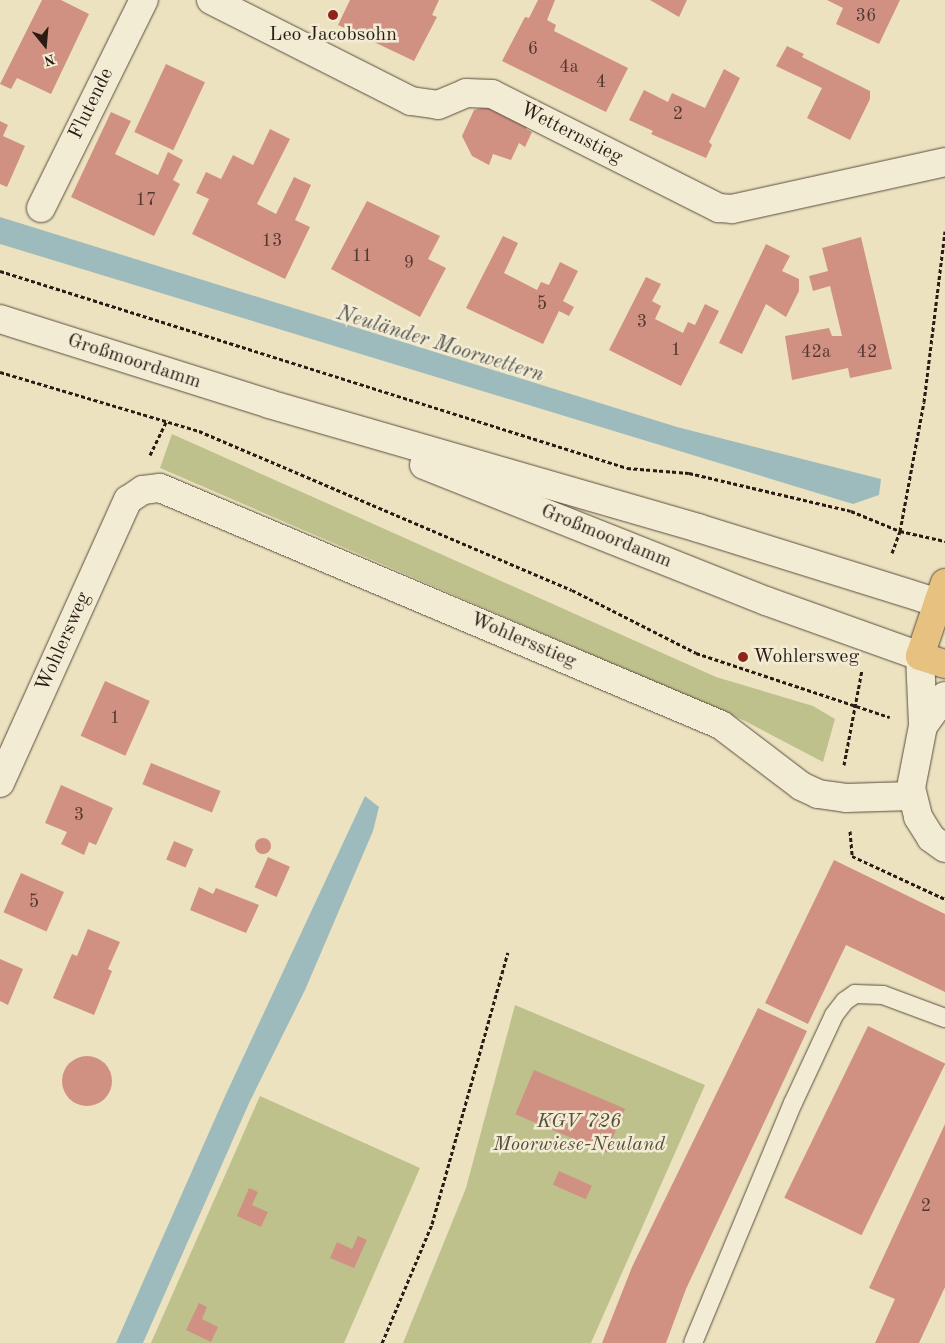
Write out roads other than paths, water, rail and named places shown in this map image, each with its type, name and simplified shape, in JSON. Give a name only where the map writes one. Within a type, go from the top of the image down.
[{"type":"main road","points":[[932,660],[943,597]]},
{"type":"street","name":"Flutende","points":[[41,208],[144,0]]},
{"type":"street","name":"Wetternstieg","points":[[211,0],[411,101],[438,105],[466,94],[492,94],[719,208],[732,209],[945,162]]},
{"type":"street","name":"Großmoordamm","points":[[0,319],[269,404],[943,597]]},
{"type":"street","name":"Großmoordamm","points":[[269,404],[766,601],[932,660]]},
{"type":"street","name":"Wohlersstieg","points":[[128,500],[144,490],[167,490],[721,725],[801,786],[818,794],[846,798],[912,796]]},
{"type":"street","name":"Wohlersweg","points":[[0,783],[128,500]]},
{"type":"street","points":[[932,660],[923,726],[913,773],[912,796],[918,817],[931,838],[945,848]]},
{"type":"street","points":[[923,726],[945,696]]},
{"type":"lane","points":[[693,1343],[793,1103],[834,1015],[845,1001],[855,994],[883,995],[945,1018]]},
{"type":"water","points":[[0,217],[677,427],[881,479],[879,495],[853,504],[0,244]]},
{"type":"water","points":[[365,796],[379,807],[373,831],[305,990],[250,1101],[143,1343],[116,1343],[226,1094]]},
{"type":"place","name":"Leo Jacobsohn","points":[[333,15]]},
{"type":"place","name":"Wohlersweg","points":[[743,657]]},
{"type":"water label","name":"Neuländer Moorwettern","points":[[440,345]]},
{"type":"park label","name":"KGV 726 Moorwiese-Neuland","points":[[579,1134]]}]
